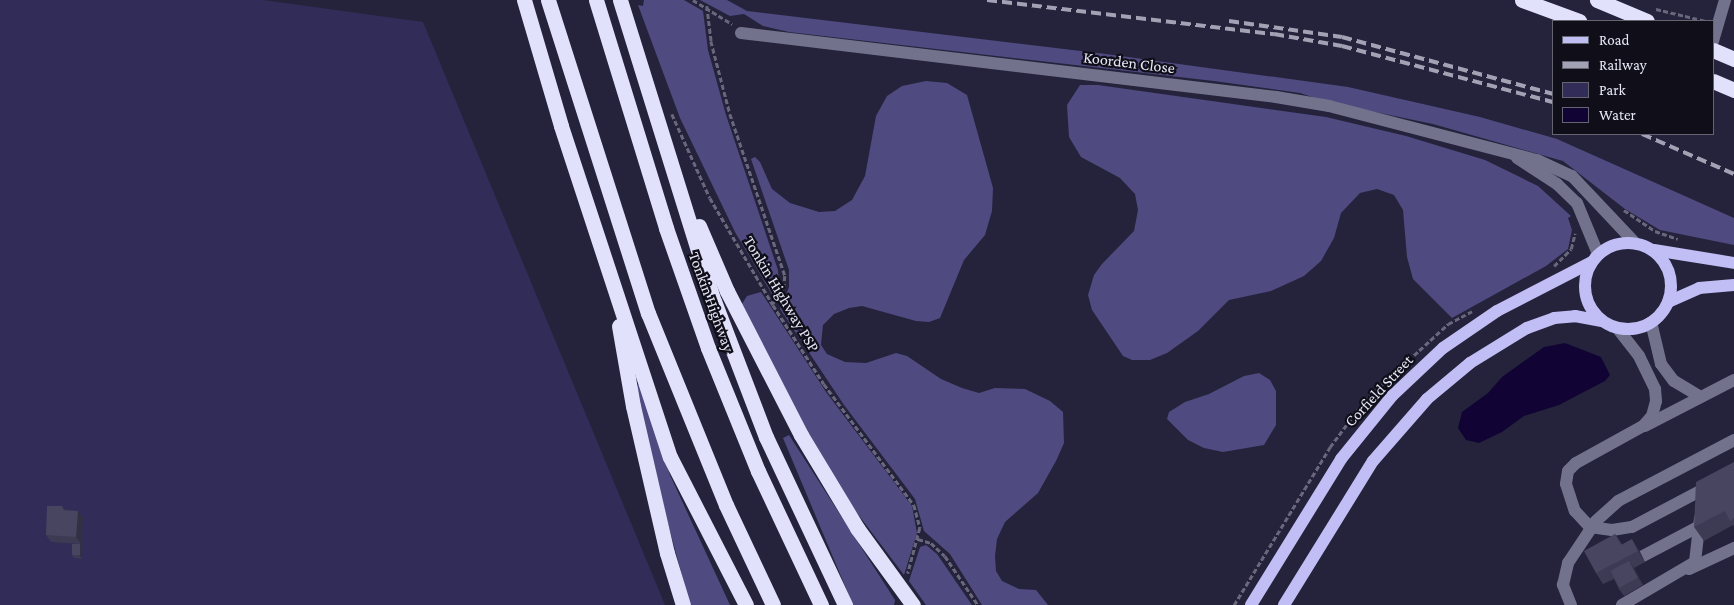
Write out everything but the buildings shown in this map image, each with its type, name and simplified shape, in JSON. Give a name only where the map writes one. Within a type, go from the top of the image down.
[{"type":"highway","points":[[524,0],[670,457],[746,605]]},
{"type":"highway","points":[[548,0],[648,313],[726,505],[773,605]]},
{"type":"highway","name":"Tonkin Highway","points":[[597,0],[666,228],[708,348],[758,471],[821,605]]},
{"type":"highway","points":[[1522,0],[1576,20]]},
{"type":"highway","points":[[1597,0],[1650,15]]},
{"type":"highway","points":[[621,2],[714,301],[766,437],[845,605]]},
{"type":"highway","points":[[1714,50],[1734,59]]},
{"type":"highway","points":[[1714,80],[1734,90]]},
{"type":"highway","points":[[660,132],[727,290],[801,435],[858,528],[913,605]]},
{"type":"highway","points":[[611,276],[633,406],[682,605]]},
{"type":"main road","points":[[1601,320],[1586,300],[1584,287],[1595,258],[1613,245],[1636,244],[1664,254],[1734,263]]},
{"type":"main road","points":[[1650,248],[1662,260],[1669,273],[1671,288],[1668,302]]},
{"type":"main road","name":"Corfield Street","points":[[1251,605],[1341,459],[1392,396],[1443,348],[1497,311],[1595,258]]},
{"type":"main road","points":[[1284,605],[1373,461],[1434,393],[1470,363],[1528,328],[1554,318],[1575,316],[1601,320],[1618,328],[1641,327],[1651,322],[1668,302],[1699,288],[1734,285]]},
{"type":"street","points":[[1714,37],[1725,0]]},
{"type":"street","name":"Koorden Close","points":[[741,33],[1276,97],[1329,106],[1537,160],[1572,176],[1636,244]]},
{"type":"street","name":"Koorden Close","points":[[1509,153],[1556,184],[1578,203],[1595,258]]},
{"type":"street","points":[[1651,322],[1661,364],[1674,381],[1701,397]]},
{"type":"street","points":[[1618,328],[1640,356],[1655,389],[1652,416],[1643,426]]},
{"type":"street","points":[[1734,380],[1643,426],[1576,463],[1568,471],[1566,484],[1575,511],[1593,524],[1612,530],[1632,527],[1734,472]]},
{"type":"street","points":[[1571,605],[1564,591],[1566,570],[1575,549],[1593,524],[1618,501],[1734,440]]},
{"type":"street","points":[[1689,568],[1697,556],[1700,526],[1700,491]]},
{"type":"street","points":[[1643,556],[1700,526]]},
{"type":"street","points":[[1622,605],[1689,568],[1734,548]]},
{"type":"path","points":[[693,0],[707,6],[728,20]]},
{"type":"path","points":[[707,6],[711,41],[730,114],[785,276],[784,288],[773,305]]},
{"type":"path","points":[[1650,15],[1698,20]]},
{"type":"path","name":"Tonkin Highway PSP","points":[[671,112],[710,198],[773,305],[824,384],[910,498],[919,522],[918,539],[907,577]]},
{"type":"path","points":[[1621,207],[1655,231],[1684,241]]},
{"type":"path","points":[[918,539],[931,544],[945,556],[978,605]]},
{"type":"green space","points":[[0,0],[263,0],[423,22],[665,605],[0,605]]},
{"type":"shaded area","points":[[644,0],[684,0],[703,11],[708,50],[726,115],[778,270],[779,286],[773,296],[735,232],[680,118],[638,5],[643,6]]},
{"type":"shaded area","points":[[700,0],[727,0],[747,11],[1106,54],[1348,87],[1480,117],[1557,139],[1734,218],[1734,245],[1660,230],[1625,209],[1563,161],[1433,124],[1327,102],[1300,93],[1214,81],[789,32],[763,26],[744,14],[730,16]]},
{"type":"shaded area","points":[[926,81],[947,83],[967,95],[993,188],[992,211],[985,235],[964,260],[940,318],[929,322],[916,321],[862,306],[849,308],[834,314],[823,325],[821,345],[827,354],[845,362],[866,363],[896,353],[907,356],[941,379],[962,388],[979,393],[995,388],[1025,389],[1050,401],[1063,412],[1064,443],[1056,461],[1038,493],[1005,522],[997,539],[995,556],[996,571],[1002,581],[1019,589],[1036,590],[1048,605],[982,605],[950,554],[924,531],[915,499],[844,405],[780,309],[789,287],[789,270],[751,159],[755,157],[760,162],[772,189],[790,203],[819,212],[835,211],[852,200],[865,176],[876,116],[887,96],[902,86]]},
{"type":"shaded area","points":[[1080,85],[1098,85],[1326,117],[1406,136],[1485,160],[1538,186],[1571,216],[1568,218],[1572,230],[1568,249],[1546,266],[1452,318],[1413,279],[1407,257],[1403,210],[1394,195],[1377,189],[1360,193],[1341,213],[1334,238],[1321,261],[1304,276],[1271,291],[1229,300],[1198,331],[1167,353],[1150,360],[1132,360],[1123,356],[1092,310],[1088,295],[1094,275],[1134,231],[1138,210],[1135,194],[1120,178],[1081,157],[1069,137],[1067,105]]},
{"type":"shaded area","points":[[761,292],[826,392],[912,506],[917,533],[904,575],[854,509],[812,444],[740,307],[747,296]]},
{"type":"shaded area","points":[[1259,373],[1270,380],[1276,391],[1276,425],[1264,445],[1223,452],[1204,448],[1188,440],[1167,419],[1169,412],[1185,402],[1209,394],[1244,376]]},
{"type":"shaded area","points":[[639,385],[670,475],[730,605],[690,605],[667,520],[636,386]]},
{"type":"shaded area","points":[[789,435],[895,600],[894,605],[853,605],[783,438]]},
{"type":"shaded area","points":[[926,545],[937,554],[972,605],[926,605],[909,581],[920,547]]},
{"type":"water","points":[[1565,343],[1601,357],[1610,375],[1605,381],[1559,405],[1524,416],[1502,432],[1479,443],[1466,440],[1458,428],[1462,412],[1488,393],[1502,377],[1544,347]]},
{"type":"railway","points":[[987,0],[1274,34],[1342,46],[1552,102]]},
{"type":"railway","points":[[1229,21],[1342,37],[1552,94]]},
{"type":"railway","points":[[1644,135],[1734,174]]}]
